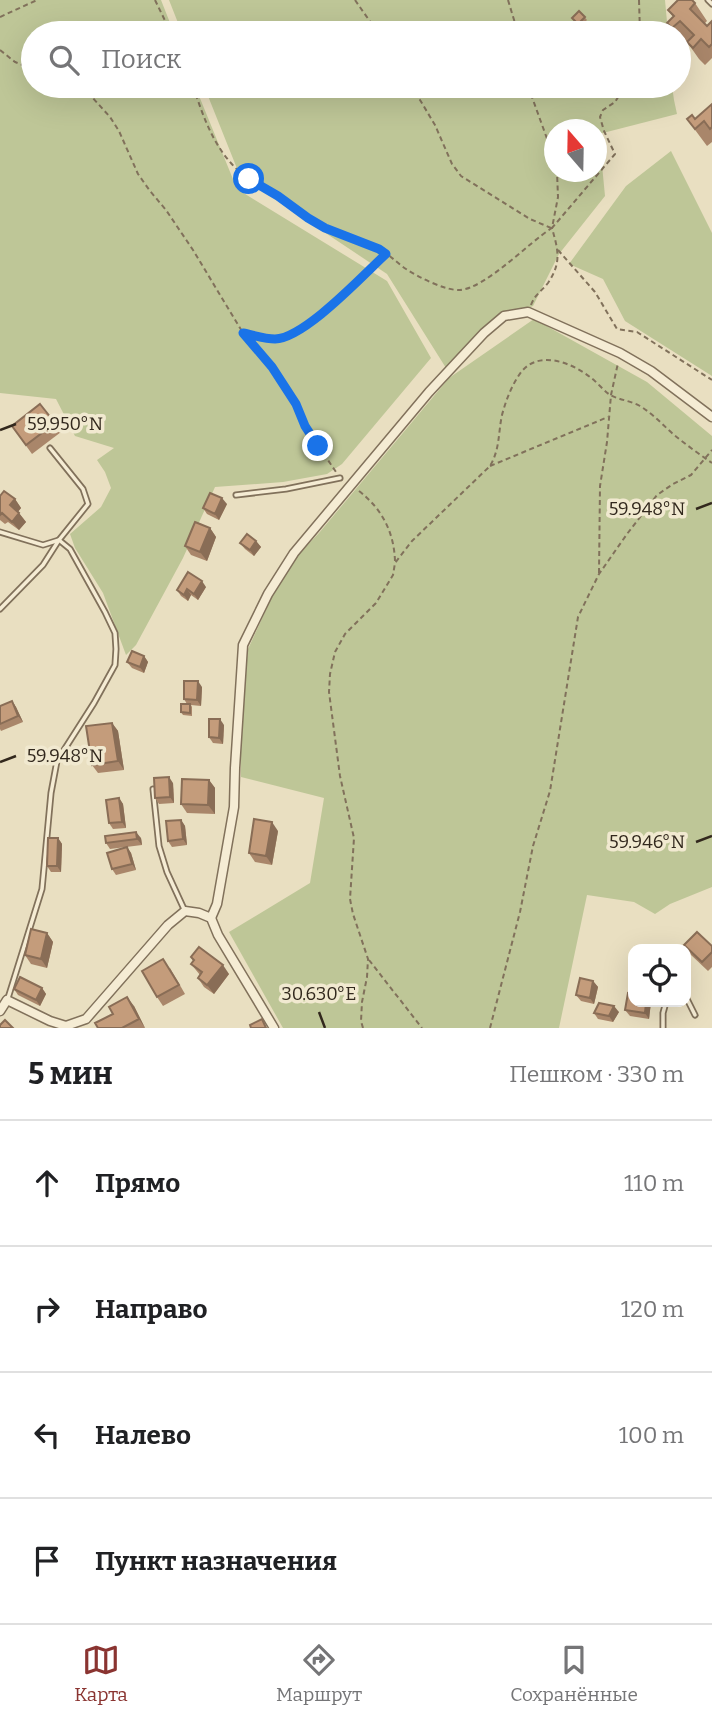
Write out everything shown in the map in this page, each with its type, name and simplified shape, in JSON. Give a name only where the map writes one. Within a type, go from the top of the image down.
[{"type":"street","points":[[211,918],[217,904],[234,807],[234,768],[243,645],[268,594],[294,553],[429,392],[484,333],[504,316],[528,312],[620,353],[651,371],[712,417]]},
{"type":"street","points":[[0,1011],[7,1000],[66,1026],[86,1019],[168,925],[185,911],[199,912],[211,918],[218,935],[274,1028]]},
{"type":"lane","points":[[708,0],[712,4]]},
{"type":"lane","points":[[0,609],[43,565],[88,504],[83,489],[50,447]]},
{"type":"lane","points":[[236,495],[286,489],[340,478]]},
{"type":"lane","points":[[0,532],[43,545],[59,540]]},
{"type":"lane","points":[[7,1000],[42,889],[51,793],[57,761],[94,703],[116,657],[115,633],[105,612],[70,549],[59,540]]},
{"type":"lane","points":[[153,789],[159,846],[167,872],[185,911]]},
{"type":"lane","points":[[663,1028],[665,1007]]},
{"type":"lane","points":[[691,1007],[695,1015]]},
{"type":"path","points":[[0,17],[37,0]]},
{"type":"path","points":[[155,0],[165,21]]},
{"type":"path","points":[[355,0],[370,21]]},
{"type":"path","points":[[508,0],[514,21]]},
{"type":"path","points":[[639,0],[640,21]]},
{"type":"path","points":[[0,50],[21,64]]},
{"type":"path","points":[[93,98],[110,117],[138,174],[193,250],[243,333],[272,367],[296,404],[305,426],[340,478]]},
{"type":"path","points":[[197,98],[214,141],[226,159],[249,179],[325,228],[379,249],[408,271],[453,290],[473,287],[486,279],[552,228],[615,154],[600,117],[603,110],[618,98]]},
{"type":"path","points":[[418,98],[435,125],[452,164],[461,176],[530,219],[552,228]]},
{"type":"path","points":[[532,98],[544,129]]},
{"type":"path","points":[[528,312],[534,296],[547,285],[558,260],[552,228],[558,197],[557,182]]},
{"type":"path","points":[[558,250],[595,292],[617,329],[637,332],[712,380]]},
{"type":"path","points":[[243,333],[275,339],[292,335],[316,318],[386,254]]},
{"type":"path","points":[[599,574],[600,486],[611,395],[620,353]]},
{"type":"path","points":[[395,563],[412,541],[489,466],[496,455],[502,416],[512,387],[523,370],[533,362],[544,360],[573,365],[611,395],[638,405],[654,416],[712,463]]},
{"type":"path","points":[[489,466],[609,417]]},
{"type":"path","points":[[490,1028],[520,912],[533,846],[550,791],[578,617],[599,574],[657,495],[691,475],[712,450]]},
{"type":"path","points":[[351,486],[374,505],[384,518],[394,547],[395,563],[393,575],[376,603],[340,643],[330,674],[340,776],[354,838],[350,899],[368,959],[422,1028]]},
{"type":"path","points":[[363,1028],[362,1002],[368,959]]},
{"type":"green space","points":[[0,0],[161,0],[169,21],[21,21],[21,98],[200,98],[237,189],[387,281],[431,358],[342,464],[327,474],[283,482],[215,487],[183,558],[136,645],[126,655],[103,593],[75,548],[70,534],[101,507],[111,488],[97,460],[114,448],[75,436],[56,399],[0,393]]},
{"type":"green space","points":[[169,0],[665,0],[667,21],[177,21]]},
{"type":"green space","points":[[209,98],[674,98],[677,114],[607,132],[607,119],[544,119],[544,182],[604,182],[605,196],[559,254],[533,306],[500,319],[446,368],[387,274],[240,176]]},
{"type":"green space","points":[[671,151],[712,233],[712,376],[625,321],[603,279],[569,264],[626,186]]},
{"type":"green space","points":[[534,319],[647,382],[712,436],[712,887],[670,904],[655,914],[634,902],[587,895],[559,1028],[283,1028],[229,932],[310,883],[324,798],[241,777],[240,724],[248,649],[272,597],[299,554],[449,378]]},
{"type":"building","points":[[678,0],[692,0],[695,3],[690,9],[707,26],[712,21],[712,44],[709,47],[701,39],[693,48],[691,21],[669,21],[674,16],[668,10]]},
{"type":"building","points":[[579,11],[585,17],[581,21],[572,18]]},
{"type":"building","points":[[712,104],[712,127],[710,129],[704,121],[695,129],[687,119],[692,115],[695,119]]},
{"type":"building","points":[[40,404],[55,423],[26,445],[12,426]]},
{"type":"building","points":[[4,491],[15,499],[10,505],[19,513],[12,522],[2,513],[0,515],[0,496]]},
{"type":"building","points":[[210,493],[222,498],[215,514],[203,508]]},
{"type":"building","points":[[195,522],[210,528],[200,552],[185,546]]},
{"type":"building","points":[[247,534],[256,541],[250,550],[240,543]]},
{"type":"building","points":[[188,572],[202,581],[194,594],[187,589],[184,595],[177,590]]},
{"type":"building","points":[[132,651],[144,656],[140,667],[127,662]]},
{"type":"building","points":[[184,681],[198,681],[197,700],[184,699]]},
{"type":"building","points":[[12,701],[18,716],[0,724],[0,706]]},
{"type":"building","points":[[181,704],[190,704],[190,713],[181,712]]},
{"type":"building","points":[[209,719],[220,719],[219,738],[209,737]]},
{"type":"building","points":[[112,723],[118,761],[92,765],[86,726]]},
{"type":"building","points":[[169,777],[170,797],[155,798],[154,778]]},
{"type":"building","points":[[182,779],[209,780],[208,805],[181,804]]},
{"type":"building","points":[[119,798],[122,822],[109,823],[106,800]]},
{"type":"building","points":[[254,819],[272,822],[266,856],[249,853]]},
{"type":"building","points":[[181,820],[183,839],[168,841],[166,821]]},
{"type":"building","points":[[136,832],[137,839],[106,843],[105,836]]},
{"type":"building","points":[[48,838],[58,838],[57,866],[47,866]]},
{"type":"building","points":[[127,847],[132,864],[112,869],[107,853]]},
{"type":"building","points":[[31,929],[47,933],[41,959],[25,955]]},
{"type":"building","points":[[697,932],[712,946],[712,952],[702,962],[691,952],[691,944],[685,944]]},
{"type":"building","points":[[199,947],[223,965],[207,985],[198,978],[202,972],[191,964],[194,960],[191,957]]},
{"type":"building","points":[[163,959],[179,985],[157,997],[142,971]]},
{"type":"building","points":[[20,977],[42,988],[36,1000],[14,989]]},
{"type":"building","points":[[580,978],[593,981],[590,998],[576,995]]},
{"type":"building","points":[[628,993],[628,1007],[646,1007],[645,1013],[625,1010]]},
{"type":"building","points":[[127,997],[139,1019],[122,1028],[98,1028],[95,1023],[113,1014],[109,1007]]},
{"type":"building","points":[[599,1003],[614,1006],[609,1016],[594,1013]]},
{"type":"building","points":[[262,1019],[266,1028],[251,1028],[250,1025]]},
{"type":"building","points":[[5,1020],[13,1028],[0,1028]]},
{"type":"route","points":[[249,179],[325,228],[386,254],[316,318],[292,335],[275,339],[243,333],[272,367],[296,404],[305,426],[318,446]]}]
